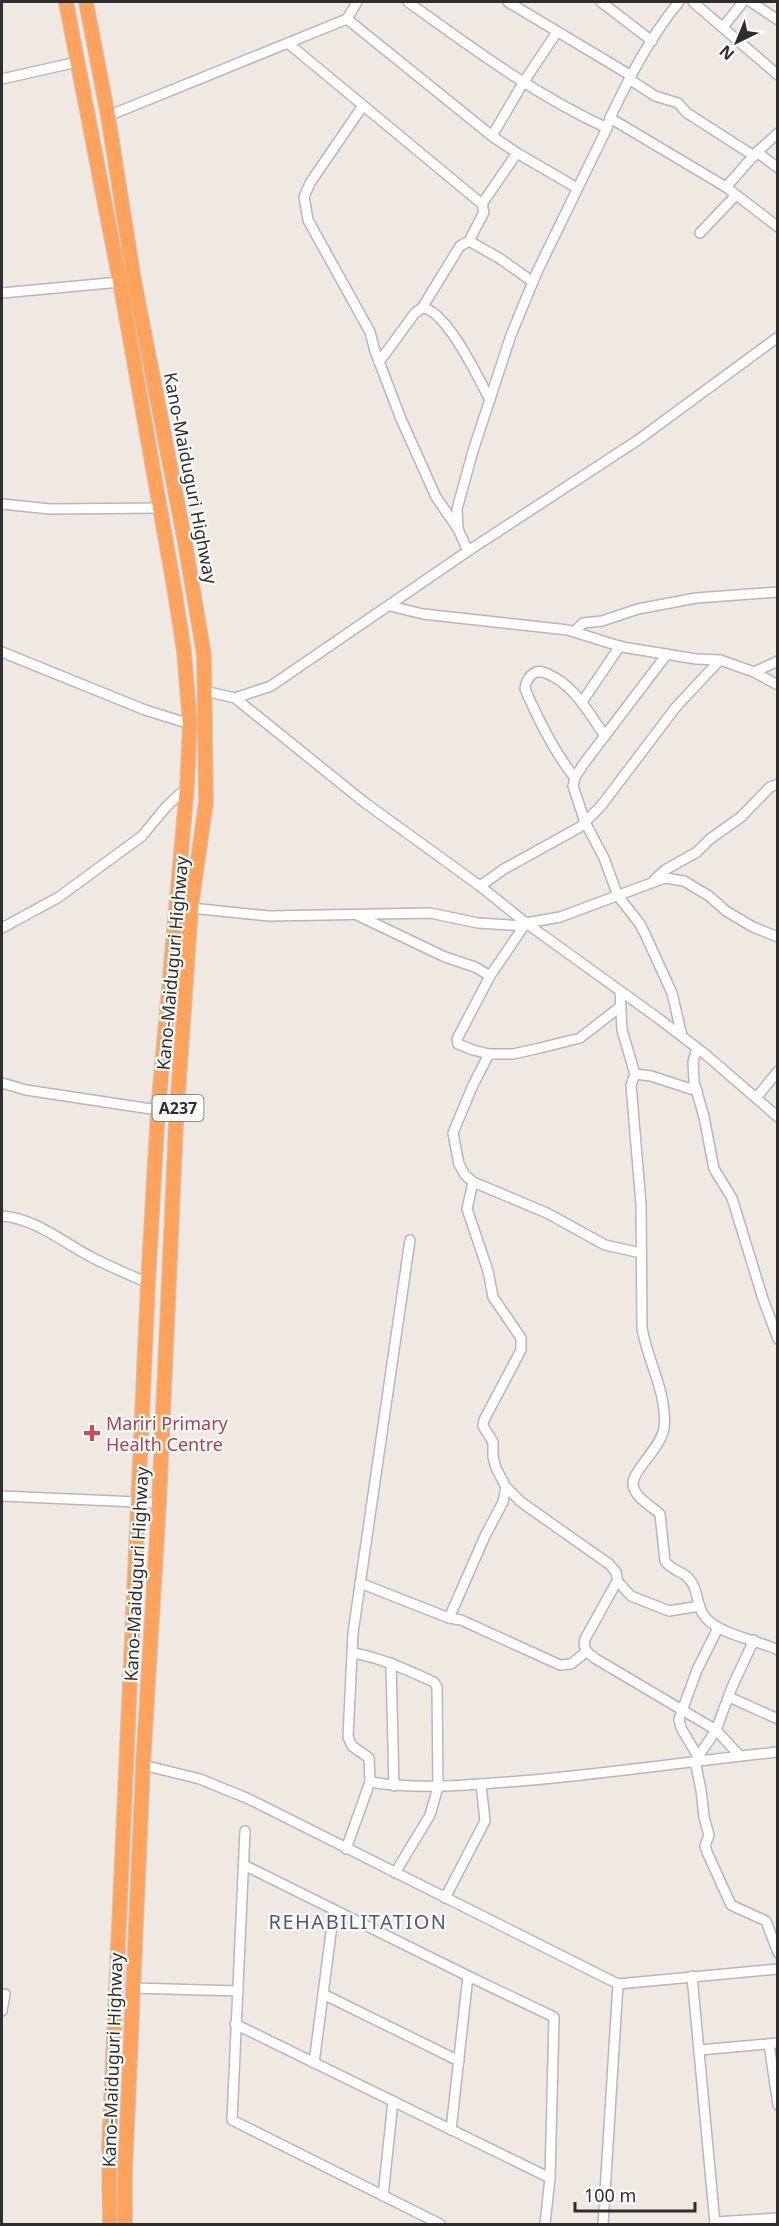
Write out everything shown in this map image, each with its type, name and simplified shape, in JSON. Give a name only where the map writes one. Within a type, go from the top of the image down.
[{"type":"highway","name":"Kano-Maiduguri Highway","points":[[66,2],[120,282],[160,508],[184,651],[190,724],[187,787],[158,1110],[148,1283],[110,2147],[110,2224]]},
{"type":"highway","name":"Kano-Maiduguri Highway","points":[[86,2],[108,116],[134,280],[198,611],[204,655],[206,802],[191,908],[176,1124],[159,1503],[143,1765],[125,2171],[125,2224]]},
{"type":"street","points":[[108,116],[346,19],[357,2]]},
{"type":"street","points":[[408,2],[523,83],[570,111],[608,123],[726,187],[777,227]]},
{"type":"street","points":[[508,2],[629,77],[655,96],[678,103],[687,113],[777,168]]},
{"type":"street","points":[[523,11],[529,2]]},
{"type":"street","points":[[601,2],[652,40]]},
{"type":"street","points":[[458,529],[457,510],[473,451],[511,335],[533,282],[629,77],[679,2]]},
{"type":"street","points":[[693,2],[777,75]]},
{"type":"street","points":[[723,27],[743,2]]},
{"type":"street","points":[[751,2],[777,20]]},
{"type":"street","points":[[346,19],[492,136],[577,188]]},
{"type":"street","points":[[492,136],[523,83],[557,32]]},
{"type":"street","points":[[289,44],[362,107],[482,204],[484,212],[469,241],[460,246],[422,308],[415,313],[379,362]]},
{"type":"street","points":[[2,79],[77,62]]},
{"type":"street","points":[[362,107],[309,183],[304,197],[308,220],[370,332],[401,419],[436,497],[458,529],[468,551]]},
{"type":"street","points":[[726,187],[777,133]]},
{"type":"street","points":[[482,204],[517,153]]},
{"type":"street","points":[[700,233],[736,195]]},
{"type":"street","points":[[469,241],[499,258],[533,282]]},
{"type":"street","points":[[2,293],[120,282]]},
{"type":"street","points":[[422,308],[428,308],[445,324],[466,354],[490,400]]},
{"type":"street","points":[[235,698],[271,686],[468,551],[638,440],[777,337]]},
{"type":"street","points":[[2,504],[50,509],[160,508]]},
{"type":"street","points":[[574,632],[583,623],[602,621],[638,609],[684,600],[777,592]]},
{"type":"street","points":[[390,606],[435,616],[522,624],[574,632],[620,646],[696,659],[720,660],[754,672],[777,685]]},
{"type":"street","points":[[582,702],[620,646]]},
{"type":"street","points":[[2,652],[145,710],[190,724]]},
{"type":"street","points":[[667,654],[575,778],[573,786],[585,822],[604,858],[618,896],[640,924],[672,993],[682,1036]]},
{"type":"street","points":[[480,886],[504,869],[585,822],[601,806],[676,707],[720,660]]},
{"type":"street","points":[[754,672],[777,661]]},
{"type":"street","points":[[575,778],[564,764],[536,715],[525,684],[534,673],[542,672],[569,686],[605,736]]},
{"type":"street","points":[[204,691],[235,698],[364,802],[480,886],[525,925],[682,1036],[777,1117]]},
{"type":"street","points":[[651,882],[665,870],[697,852],[710,839],[732,825],[770,787],[777,784]]},
{"type":"street","points":[[2,928],[58,897],[142,836],[166,807],[187,787]]},
{"type":"street","points":[[191,908],[269,916],[430,913],[478,922],[525,925],[560,916],[665,878],[684,881],[709,896],[726,911],[753,927],[777,937]]},
{"type":"street","points":[[355,914],[445,957],[475,967],[490,976]]},
{"type":"street","points":[[525,925],[490,976],[457,1039],[458,1044],[489,1054],[513,1054],[580,1038],[621,1006]]},
{"type":"street","points":[[620,991],[622,1030],[635,1074],[631,1085],[640,1193],[644,1342],[656,1380],[664,1421],[664,1431],[658,1446],[633,1479],[633,1486],[635,1493],[660,1514],[665,1561],[668,1566],[687,1576],[695,1586],[701,1613],[718,1628],[777,1650]]},
{"type":"street","points":[[697,1048],[693,1062],[697,1091],[714,1169],[732,1198],[777,1339]]},
{"type":"street","points":[[489,1054],[453,1133],[459,1164],[465,1175],[473,1182],[547,1213],[605,1245],[641,1253]]},
{"type":"street","points":[[756,1098],[777,1071]]},
{"type":"street","points":[[635,1074],[651,1076],[697,1091]]},
{"type":"street","points":[[2,1083],[26,1090],[158,1110]]},
{"type":"street","points":[[473,1182],[467,1209],[488,1271],[490,1288],[493,1297],[521,1338],[521,1350],[483,1426],[493,1442],[496,1468],[506,1487],[521,1502],[609,1564],[616,1572],[618,1583],[631,1596],[669,1611],[700,1606]]},
{"type":"street","points":[[2,1216],[19,1217],[49,1231],[93,1258],[148,1283]]},
{"type":"street","points":[[346,1849],[370,1782],[369,1758],[352,1746],[348,1737],[353,1633],[410,1240]]},
{"type":"street","points":[[449,1618],[503,1502],[506,1487]]},
{"type":"street","points":[[2,1496],[159,1503]]},
{"type":"street","points":[[360,1583],[477,1627],[560,1665],[572,1664],[586,1652]]},
{"type":"street","points":[[618,1583],[585,1639],[586,1652],[716,1730],[740,1756]]},
{"type":"street","points":[[718,1628],[679,1719],[681,1728],[698,1759],[704,1817],[709,1835],[705,1846],[707,1852],[731,1905],[766,1921],[777,1953]]},
{"type":"street","points":[[698,1759],[716,1730],[754,1640]]},
{"type":"street","points":[[353,1653],[378,1658],[436,1684],[439,1740],[438,1787],[430,1815],[395,1873]]},
{"type":"street","points":[[391,1663],[394,1786]]},
{"type":"street","points":[[729,1697],[777,1719]]},
{"type":"street","points":[[370,1782],[394,1786],[459,1787],[598,1774],[698,1759],[777,1752]]},
{"type":"street","points":[[143,1765],[200,1779],[229,1791],[618,1984],[777,1969]]},
{"type":"street","points":[[445,1898],[486,1821],[481,1784]]},
{"type":"street","points":[[245,1831],[232,2120],[440,2224]]},
{"type":"street","points":[[244,1865],[554,2017],[550,2178],[545,2224]]},
{"type":"street","points":[[314,2062],[334,1910]]},
{"type":"street","points":[[452,2130],[468,1976]]},
{"type":"street","points":[[692,1976],[715,2223],[777,2218]]},
{"type":"street","points":[[603,2224],[618,1984]]},
{"type":"street","points":[[133,1988],[237,1991]]},
{"type":"street","points":[[2,2012],[5,1994]]},
{"type":"street","points":[[323,1994],[459,2061]]},
{"type":"street","points":[[235,2024],[550,2178]]},
{"type":"street","points":[[699,2050],[773,2044],[777,2105]]},
{"type":"street","points":[[383,2196],[393,2101]]},
{"type":"place","name":"Mariri Primary Health Centre","points":[[92,1433]]},
{"type":"district","name":"REHABILITATION","points":[[358,1921]]}]
